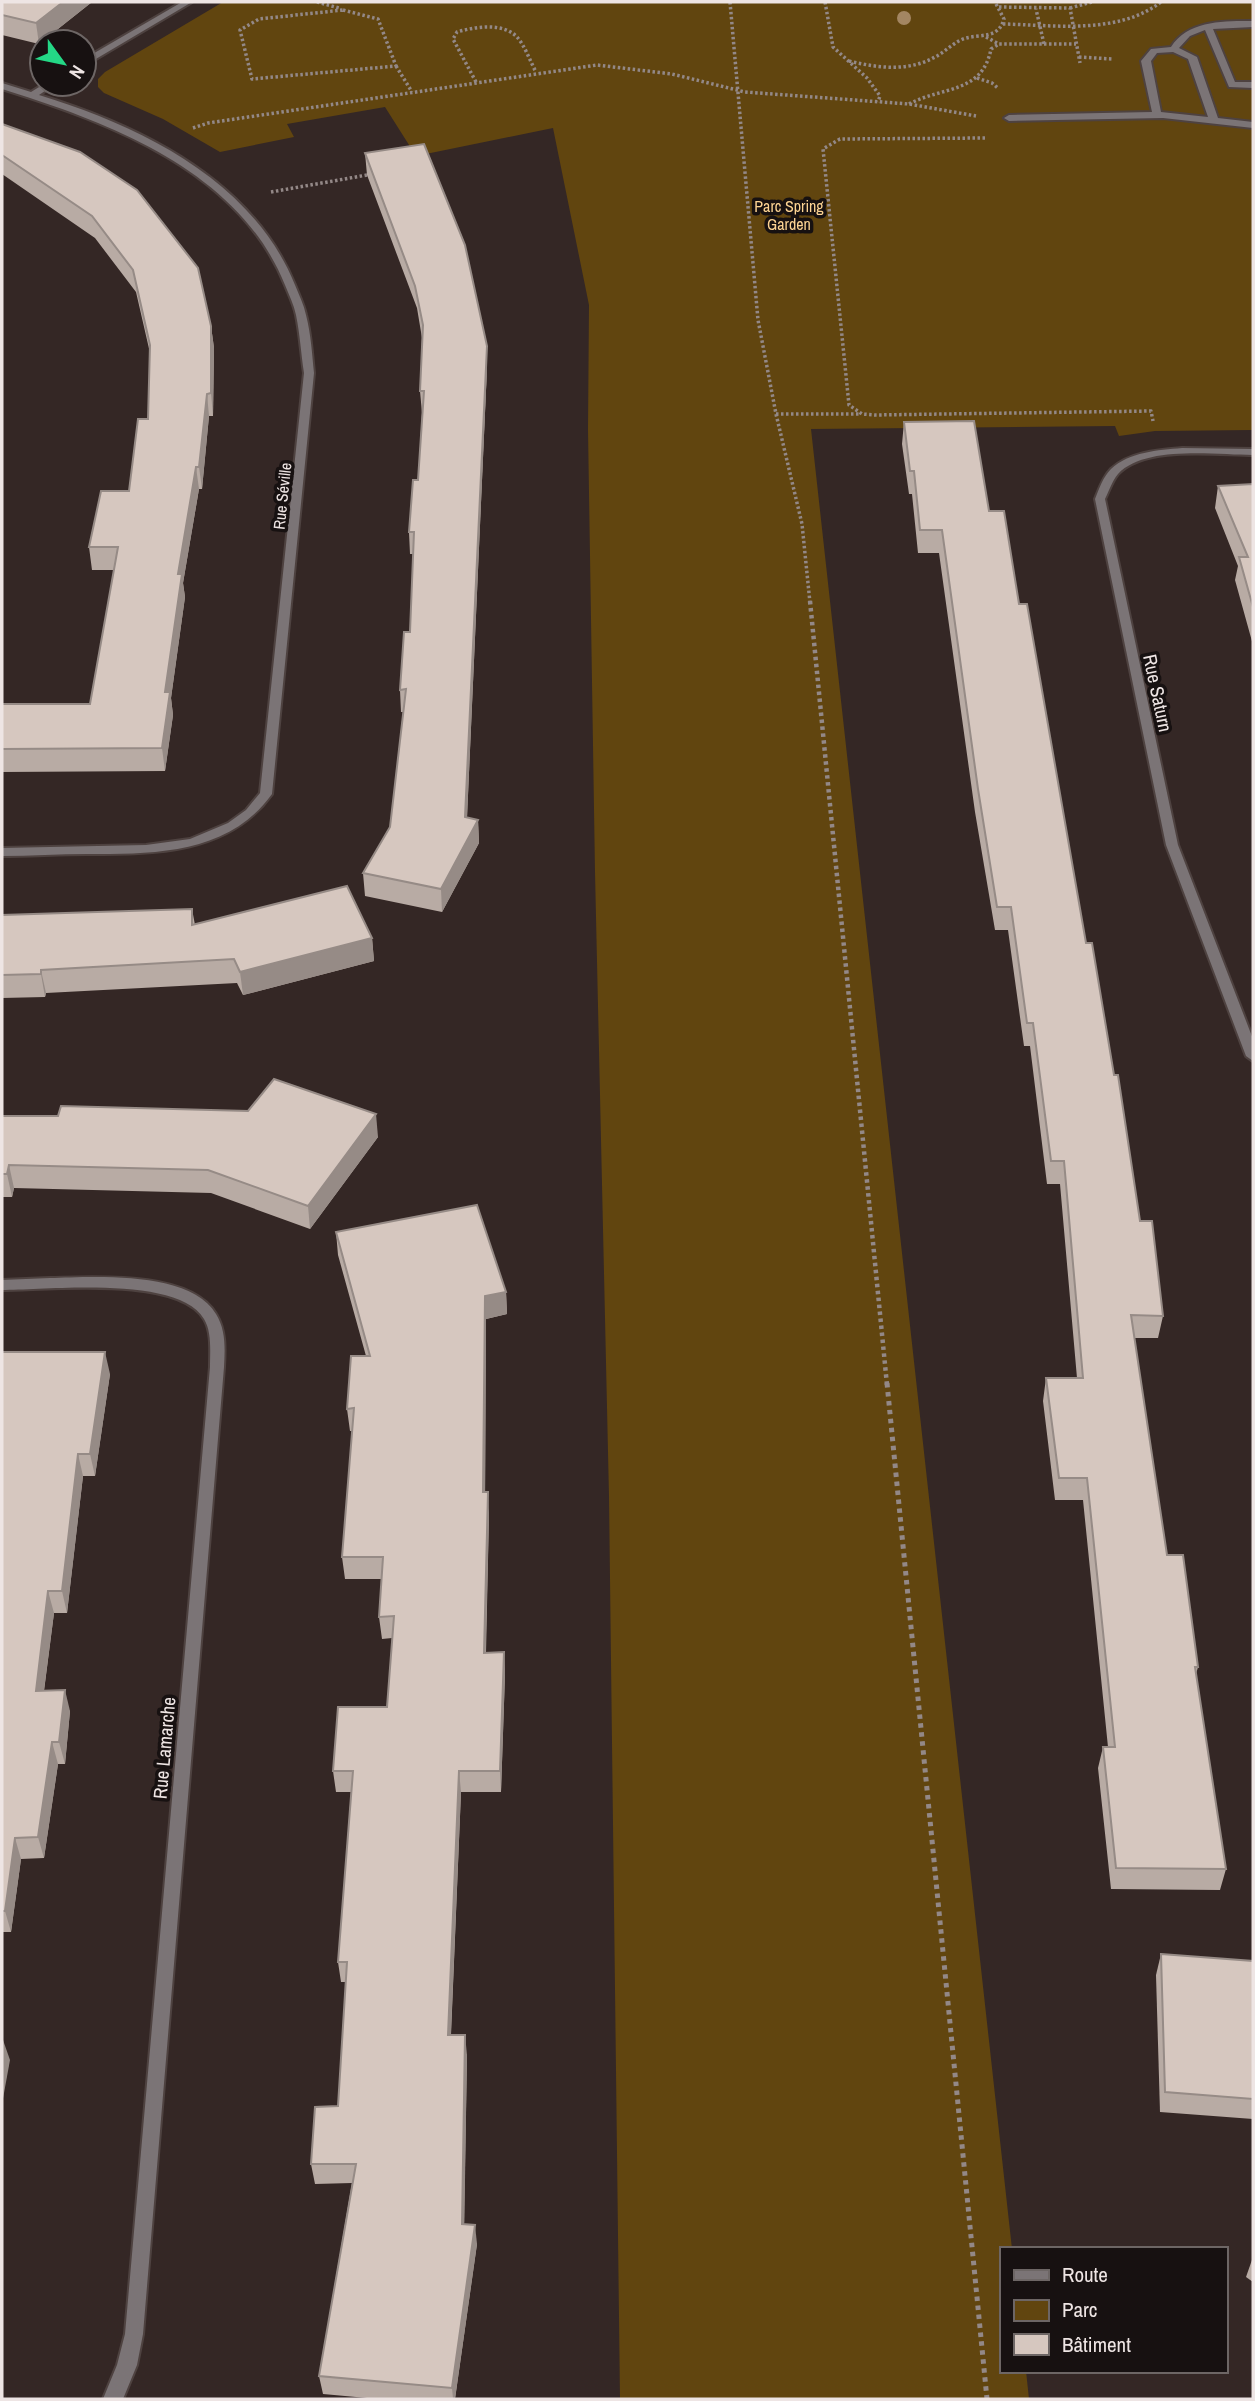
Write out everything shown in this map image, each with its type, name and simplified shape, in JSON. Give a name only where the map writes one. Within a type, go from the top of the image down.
[{"type":"street","points":[[98,55],[188,2]]},
{"type":"street","points":[[1174,49],[1181,37],[1208,28],[1253,24]]},
{"type":"street","points":[[1208,28],[1232,85],[1253,85]]},
{"type":"street","points":[[1157,115],[1146,61],[1154,51],[1174,49],[1192,57],[1214,120]]},
{"type":"street","name":"Rue Séville","points":[[2,86],[28,93]]},
{"type":"street","name":"Rue Séville","points":[[2,852],[174,847],[222,833],[248,815],[266,794],[309,373],[306,328],[292,284],[268,241],[241,209],[198,173],[154,144],[97,118],[43,98]]},
{"type":"street","points":[[1009,118],[1157,115],[1253,125]]},
{"type":"street","name":"Rue Saturn","points":[[1253,452],[1158,453],[1130,460],[1113,472],[1100,499],[1172,845],[1253,1056]]},
{"type":"street","name":"Rue Lamarche","points":[[2,1285],[122,1283],[179,1291],[197,1301],[208,1312],[215,1326],[217,1367],[134,2333],[127,2365],[113,2399]]},
{"type":"path","points":[[317,2],[377,19],[396,66],[412,92]]},
{"type":"path","points":[[730,2],[753,284],[776,414],[802,524],[987,2399]]},
{"type":"path","points":[[825,2],[833,47],[877,91],[878,102]]},
{"type":"path","points":[[995,2],[1003,24]]},
{"type":"path","points":[[999,7],[1070,8],[1092,2]]},
{"type":"path","points":[[986,37],[1003,24],[1073,24],[1138,16],[1148,13],[1161,2]]},
{"type":"path","points":[[1070,8],[1080,63]]},
{"type":"path","points":[[1036,9],[1045,44]]},
{"type":"path","points":[[343,10],[259,19],[240,30],[252,79],[396,66]]},
{"type":"path","points":[[476,82],[453,39],[457,32],[494,27],[510,32],[516,36],[536,72]]},
{"type":"path","points":[[957,35],[966,38],[986,37],[999,44],[1076,44]]},
{"type":"path","points":[[849,61],[885,67],[913,65],[936,57],[966,38]]},
{"type":"path","points":[[909,104],[922,96],[957,89],[977,78],[990,62],[991,49],[999,44]]},
{"type":"path","points":[[1079,57],[1118,59]]},
{"type":"path","points":[[189,129],[208,123],[597,65],[625,66],[769,95],[909,104],[956,114],[1009,118],[1011,138],[861,141],[839,139],[823,149],[849,405],[862,414]]},
{"type":"path","points":[[265,192],[367,175]]},
{"type":"path","points":[[776,414],[1151,411],[1153,423]]},
{"type":"green space","name":"Parc Spring Garden","points":[[223,2],[1253,2],[1253,430],[1155,431],[1119,436],[1115,426],[811,429],[1012,2247],[1000,2247],[1000,2373],[1026,2373],[1029,2399],[620,2399],[609,1496],[588,429],[589,305],[553,128],[416,156],[385,107],[287,124],[294,137],[220,152],[163,119],[104,93],[98,87],[98,79],[105,72]]},
{"type":"building","points":[[2,2],[63,2],[36,23],[2,15]]},
{"type":"building","points":[[2,124],[80,152],[137,190],[198,268],[211,326],[211,393],[207,394],[199,467],[196,467],[178,574],[182,574],[165,692],[170,692],[162,748],[2,749],[2,704],[90,704],[118,547],[89,547],[101,491],[129,491],[138,419],[148,419],[150,345],[133,270],[92,216],[2,155]]},
{"type":"building","points":[[424,144],[465,245],[487,346],[465,817],[478,820],[441,889],[363,873],[390,827],[406,689],[400,690],[404,632],[410,632],[414,532],[409,532],[413,480],[418,480],[424,391],[420,391],[423,325],[415,286],[365,153]]},
{"type":"building","points":[[974,421],[989,511],[1004,511],[1019,604],[1027,604],[1086,943],[1092,943],[1114,1075],[1118,1075],[1140,1221],[1152,1221],[1163,1316],[1131,1315],[1167,1555],[1183,1555],[1198,1667],[1195,1667],[1226,1869],[1116,1868],[1103,1747],[1115,1747],[1087,1478],[1059,1478],[1046,1378],[1083,1378],[1064,1161],[1051,1161],[1033,1023],[1027,1023],[1011,907],[997,907],[942,530],[920,530],[914,471],[910,471],[904,422]]},
{"type":"building","points":[[1253,484],[1253,607],[1239,557],[1248,557],[1218,486]]},
{"type":"building","points":[[347,886],[372,938],[240,972],[234,959],[41,970],[41,974],[2,975],[2,915],[192,909],[192,925]]},
{"type":"building","points":[[274,1079],[376,1114],[308,1206],[208,1170],[9,1165],[7,1174],[2,1174],[2,1116],[58,1116],[61,1106],[248,1111]]},
{"type":"building","points":[[477,1205],[506,1292],[485,1296],[483,1492],[488,1492],[484,1653],[504,1652],[500,1771],[459,1771],[448,2035],[465,2035],[462,2224],[475,2225],[452,2388],[319,2376],[356,2164],[311,2164],[315,2107],[338,2106],[347,1962],[338,1962],[353,1771],[333,1771],[338,1707],[387,1707],[394,1616],[379,1617],[383,1557],[342,1557],[354,1408],[347,1409],[351,1356],[370,1356],[336,1232]]},
{"type":"building","points":[[2,1352],[105,1352],[90,1454],[78,1454],[62,1591],[48,1591],[36,1691],[65,1690],[59,1742],[52,1742],[38,1837],[15,1838],[5,1911],[2,1911]]},
{"type":"building","points":[[1161,1954],[1253,1961],[1253,2099],[1165,2092]]}]
